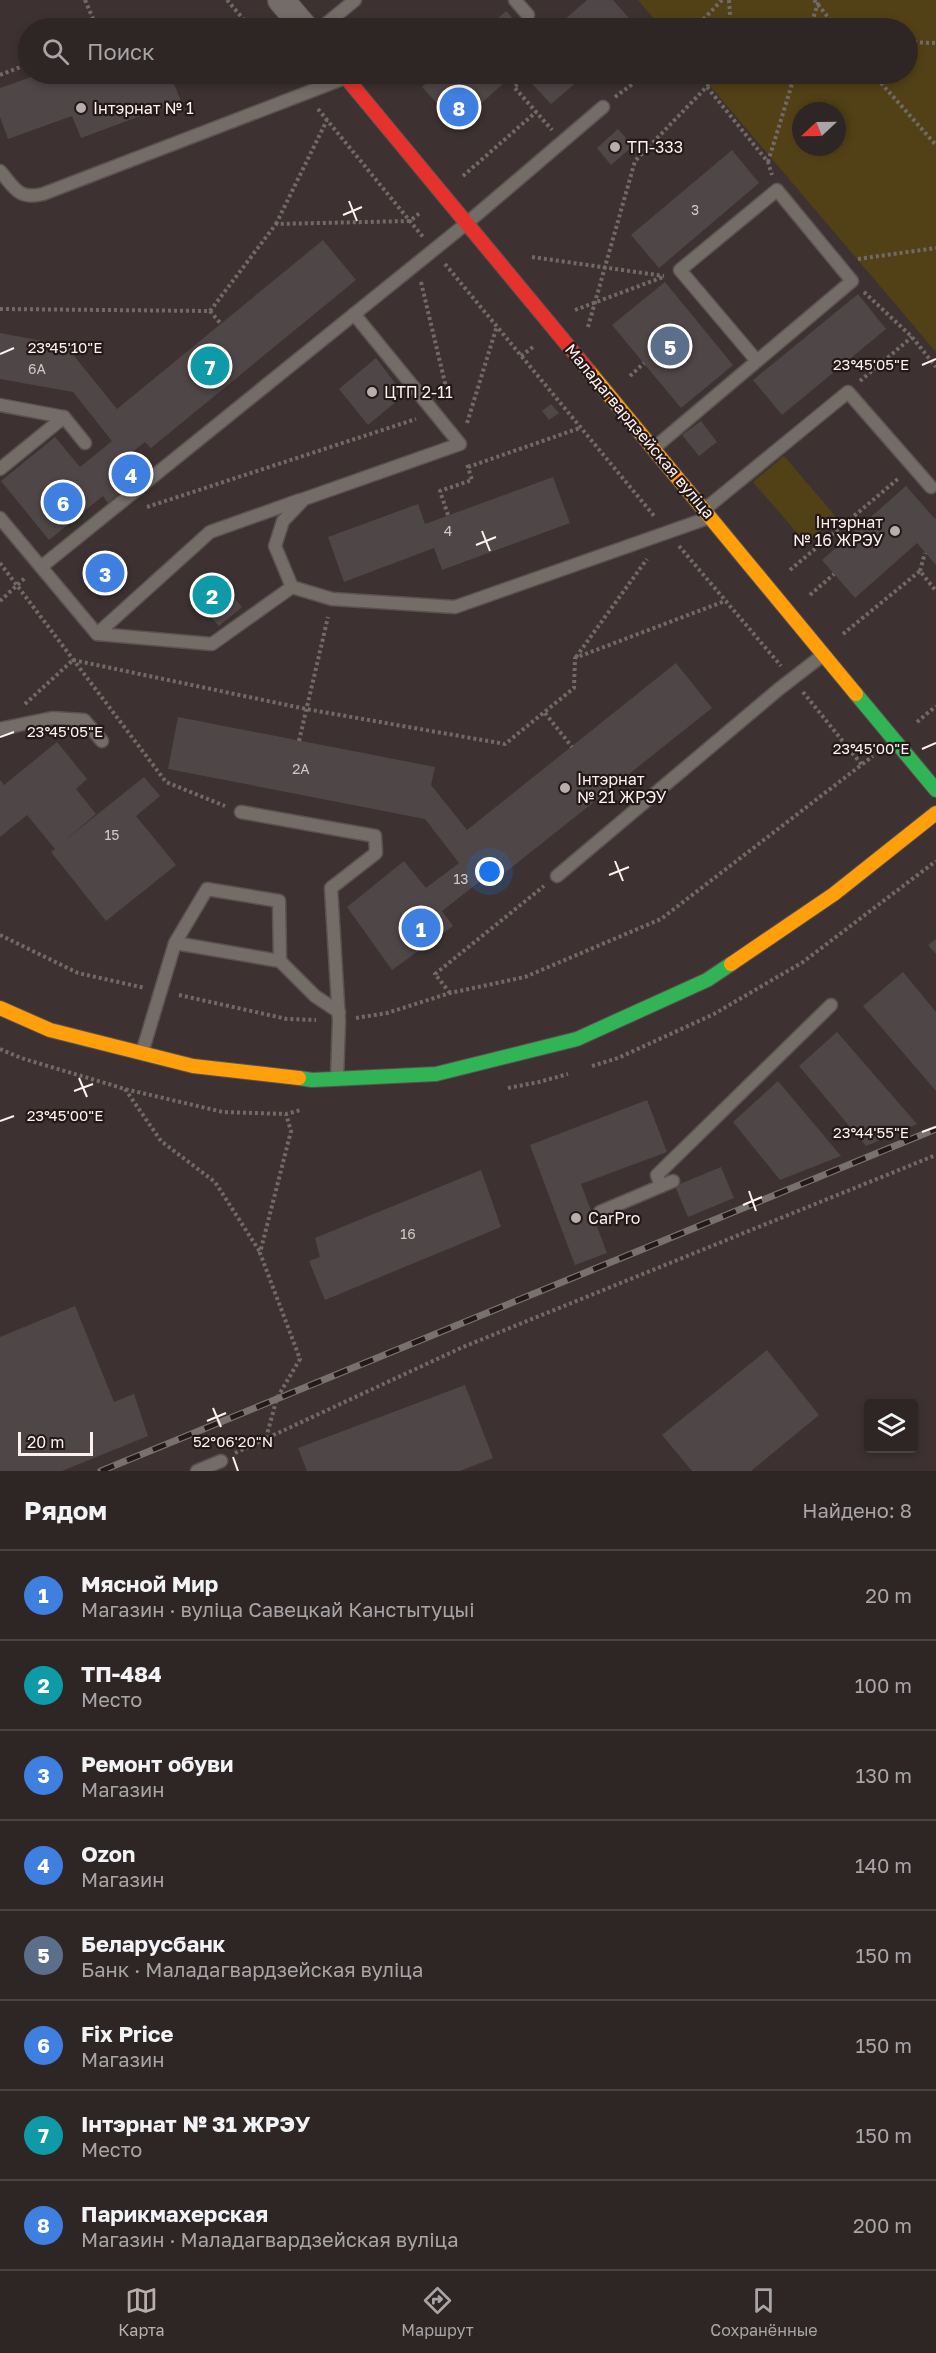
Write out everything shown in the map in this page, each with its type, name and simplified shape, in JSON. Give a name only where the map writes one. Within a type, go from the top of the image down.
[{"type":"main road","name":"Маладагвардзейская вуліца","points":[[352,84],[936,790]]},
{"type":"main road","points":[[0,1008],[50,1030],[193,1066],[312,1080],[436,1074],[578,1039],[707,980],[834,894],[936,813]]},
{"type":"street","points":[[281,0],[296,18]]},
{"type":"lane","points":[[333,18],[355,0]]},
{"type":"lane","points":[[514,0],[528,15]]},
{"type":"lane","points":[[0,171],[19,194],[30,197],[43,194],[327,84]]},
{"type":"lane","points":[[41,567],[354,314],[436,253],[467,223],[603,107]]},
{"type":"lane","points":[[653,448],[757,361],[852,281],[777,190],[680,270],[757,361]]},
{"type":"lane","points":[[97,634],[210,532],[460,444],[354,314]]},
{"type":"lane","points":[[292,587],[332,599],[455,607],[667,532],[707,513],[848,392],[931,487]]},
{"type":"lane","points":[[0,405],[64,417],[86,443]]},
{"type":"lane","points":[[0,469],[64,417]]},
{"type":"lane","points":[[292,587],[275,546],[283,520],[304,499]]},
{"type":"lane","points":[[0,518],[97,634],[212,644],[292,587]]},
{"type":"lane","points":[[557,876],[824,654]]},
{"type":"lane","points":[[0,729],[52,718],[84,720],[102,741]]},
{"type":"lane","points":[[241,812],[375,836],[376,852],[331,888],[339,1016],[337,1079]]},
{"type":"lane","points":[[141,1053],[176,943],[207,889],[279,901],[280,961]]},
{"type":"lane","points":[[176,943],[280,961],[339,1016]]},
{"type":"lane","points":[[661,1186],[657,1175],[831,1005]]},
{"type":"lane","points":[[600,1212],[674,1181]]},
{"type":"lane","points":[[197,1471],[221,1461]]},
{"type":"path","points":[[85,0],[93,18]]},
{"type":"path","points":[[228,0],[243,18]]},
{"type":"path","points":[[705,18],[722,0]]},
{"type":"path","points":[[729,0],[730,18]]},
{"type":"path","points":[[814,0],[830,18]]},
{"type":"path","points":[[813,18],[818,2]]},
{"type":"path","points":[[918,42],[936,43]]},
{"type":"path","points":[[0,75],[18,68]]},
{"type":"path","points":[[459,180],[536,112],[514,87],[518,84]]},
{"type":"path","points":[[603,107],[633,84]]},
{"type":"path","points":[[586,334],[635,161],[710,84]]},
{"type":"path","points":[[768,162],[792,84]]},
{"type":"path","points":[[882,84],[936,145]]},
{"type":"path","points":[[707,87],[768,162],[777,190]]},
{"type":"path","points":[[305,94],[862,765]]},
{"type":"path","points":[[210,311],[276,224],[327,120]]},
{"type":"path","points":[[276,224],[410,222]]},
{"type":"path","points":[[837,262],[936,248]]},
{"type":"path","points":[[107,513],[125,514],[452,409],[420,275],[436,253]]},
{"type":"path","points":[[522,256],[664,276]]},
{"type":"path","points":[[568,313],[680,270]]},
{"type":"path","points":[[852,281],[912,337],[936,367]]},
{"type":"path","points":[[0,309],[210,311],[221,324]]},
{"type":"path","points":[[448,515],[440,491],[472,480],[460,444],[497,326]]},
{"type":"path","points":[[848,392],[912,337]]},
{"type":"path","points":[[625,380],[644,363]]},
{"type":"path","points":[[468,466],[581,428]]},
{"type":"path","points":[[785,574],[913,466]]},
{"type":"path","points":[[73,660],[306,709],[505,744],[574,688],[575,657],[667,532]]},
{"type":"path","points":[[838,638],[920,571],[926,553]]},
{"type":"path","points":[[0,564],[166,782],[241,812]]},
{"type":"path","points":[[920,571],[936,591]]},
{"type":"path","points":[[805,599],[834,574]]},
{"type":"path","points":[[300,741],[332,599]]},
{"type":"path","points":[[575,657],[725,601]]},
{"type":"path","points":[[17,710],[73,660]]},
{"type":"path","points":[[544,713],[572,747]]},
{"type":"path","points":[[0,935],[78,973],[287,1019],[387,1013],[450,993],[525,977],[661,919],[895,740]]},
{"type":"path","points":[[450,993],[435,974],[557,876]]},
{"type":"path","points":[[125,1089],[161,1142],[215,1182],[260,1252],[300,1359],[277,1398],[266,1438]]},
{"type":"path","points":[[260,1252],[291,1131],[286,1114]]},
{"type":"path","points":[[221,1461],[463,1347],[936,1155]]},
{"type":"shaded area","points":[[638,0],[936,0],[936,352],[708,84],[918,84],[918,18],[653,18]]},
{"type":"shaded area","points":[[784,456],[836,517],[806,543],[753,482]]},
{"type":"building","points":[[587,0],[613,0],[629,18],[566,18]]},
{"type":"building","points":[[506,11],[513,18],[498,18]]},
{"type":"building","name":"Інтэрнат № 1","points":[[18,82],[18,84],[174,84],[181,101],[81,138],[72,116],[8,139],[0,117],[0,88]]},
{"type":"building","points":[[425,84],[503,84],[457,125],[422,87]]},
{"type":"building","points":[[532,84],[574,84],[551,104]]},
{"type":"building","name":"ТП-333","points":[[618,129],[633,146],[611,165],[597,148]]},
{"type":"building","points":[[732,150],[759,183],[659,268],[631,235]]},
{"type":"building","points":[[323,240],[356,280],[151,448],[145,442],[126,457],[141,475],[108,503],[103,496],[49,540],[1,481],[55,437],[80,467],[112,441],[73,392],[0,379],[0,333],[75,347],[75,357],[117,409]]},
{"type":"building","points":[[665,282],[733,365],[681,408],[612,325]]},
{"type":"building","points":[[858,294],[886,329],[782,415],[753,380]]},
{"type":"building","name":"ЦТП 2-11","points":[[376,358],[404,395],[368,425],[339,389]]},
{"type":"building","points":[[551,404],[559,413],[549,420],[542,411]]},
{"type":"building","points":[[701,421],[717,442],[699,456],[682,435]]},
{"type":"building","points":[[553,477],[570,523],[442,570],[434,548],[344,582],[328,537],[418,504],[425,524]]},
{"type":"building","name":"Інтэрнат № 16 ЖРЭУ","points":[[906,486],[936,518],[936,565],[917,543],[855,598],[822,560]]},
{"type":"building","points":[[106,563],[115,573],[103,584],[94,574]]},
{"type":"building","points":[[217,578],[242,607],[219,626],[194,598]]},
{"type":"building","points":[[676,663],[712,708],[502,875],[497,868],[442,911],[453,926],[392,970],[347,907],[404,861],[426,888],[459,863],[425,819],[168,769],[178,717],[435,767],[431,785],[467,830]]},
{"type":"building","points":[[57,742],[87,779],[76,789],[96,814],[63,842],[144,777],[160,796],[136,816],[176,865],[106,921],[51,852],[55,849],[27,815],[0,837],[0,780],[4,785]]},
{"type":"building","points":[[936,939],[936,954],[928,945]]},
{"type":"building","points":[[903,972],[936,1012],[936,1091],[863,1006]]},
{"type":"building","points":[[837,1032],[917,1124],[866,1146],[799,1066]]},
{"type":"building","points":[[778,1081],[841,1156],[780,1180],[733,1122]]},
{"type":"building","name":"CarPro","points":[[647,1100],[667,1152],[581,1184],[607,1253],[575,1265],[530,1145]]},
{"type":"building","points":[[721,1167],[734,1198],[688,1217],[675,1186]]},
{"type":"building","points":[[481,1170],[501,1227],[325,1300],[309,1261],[320,1257],[315,1238]]},
{"type":"building","points":[[75,1306],[114,1402],[134,1394],[148,1436],[62,1471],[0,1471],[0,1337]]},
{"type":"building","points":[[767,1350],[819,1415],[751,1471],[692,1471],[662,1435]]},
{"type":"building","points":[[465,1385],[493,1458],[460,1471],[307,1471],[298,1448]]},
{"type":"railway","points":[[101,1471],[936,1129]]},
{"type":"traffic: fast","points":[[856,694],[936,790]]},
{"type":"traffic: fast","points":[[299,1078],[312,1080],[436,1074],[577,1039],[707,980],[731,964]]},
{"type":"traffic: slow","points":[[589,371],[856,694]]},
{"type":"traffic: slow","points":[[731,964],[834,894],[936,813]]},
{"type":"traffic: slow","points":[[0,1008],[50,1030],[193,1066],[299,1078]]},
{"type":"traffic: jam","points":[[351,84],[589,371]]},
{"type":"place","name":"Парикмахерская","points":[[459,107]]},
{"type":"place","name":"Інтэрнат № 1","points":[[81,108]]},
{"type":"place","name":"ТП-333","points":[[615,147]]},
{"type":"place","name":"Беларусбанк","points":[[670,346]]},
{"type":"place","name":"Інтэрнат № 31 ЖРЭУ","points":[[210,366]]},
{"type":"place","name":"ЦТП 2-11","points":[[372,392]]},
{"type":"place","name":"Ozon","points":[[131,474]]},
{"type":"place","name":"Fix Price","points":[[63,502]]},
{"type":"place","name":"Інтэрнат № 16 ЖРЭУ","points":[[895,531]]},
{"type":"place","name":"Ремонт обуви","points":[[105,573]]},
{"type":"place","name":"ТП-484","points":[[212,595]]},
{"type":"place","name":"Інтэрнат № 21 ЖРЭУ","points":[[565,788]]},
{"type":"place","name":"Мясной Мир","points":[[421,928]]},
{"type":"place","name":"CarPro","points":[[576,1218]]}]
